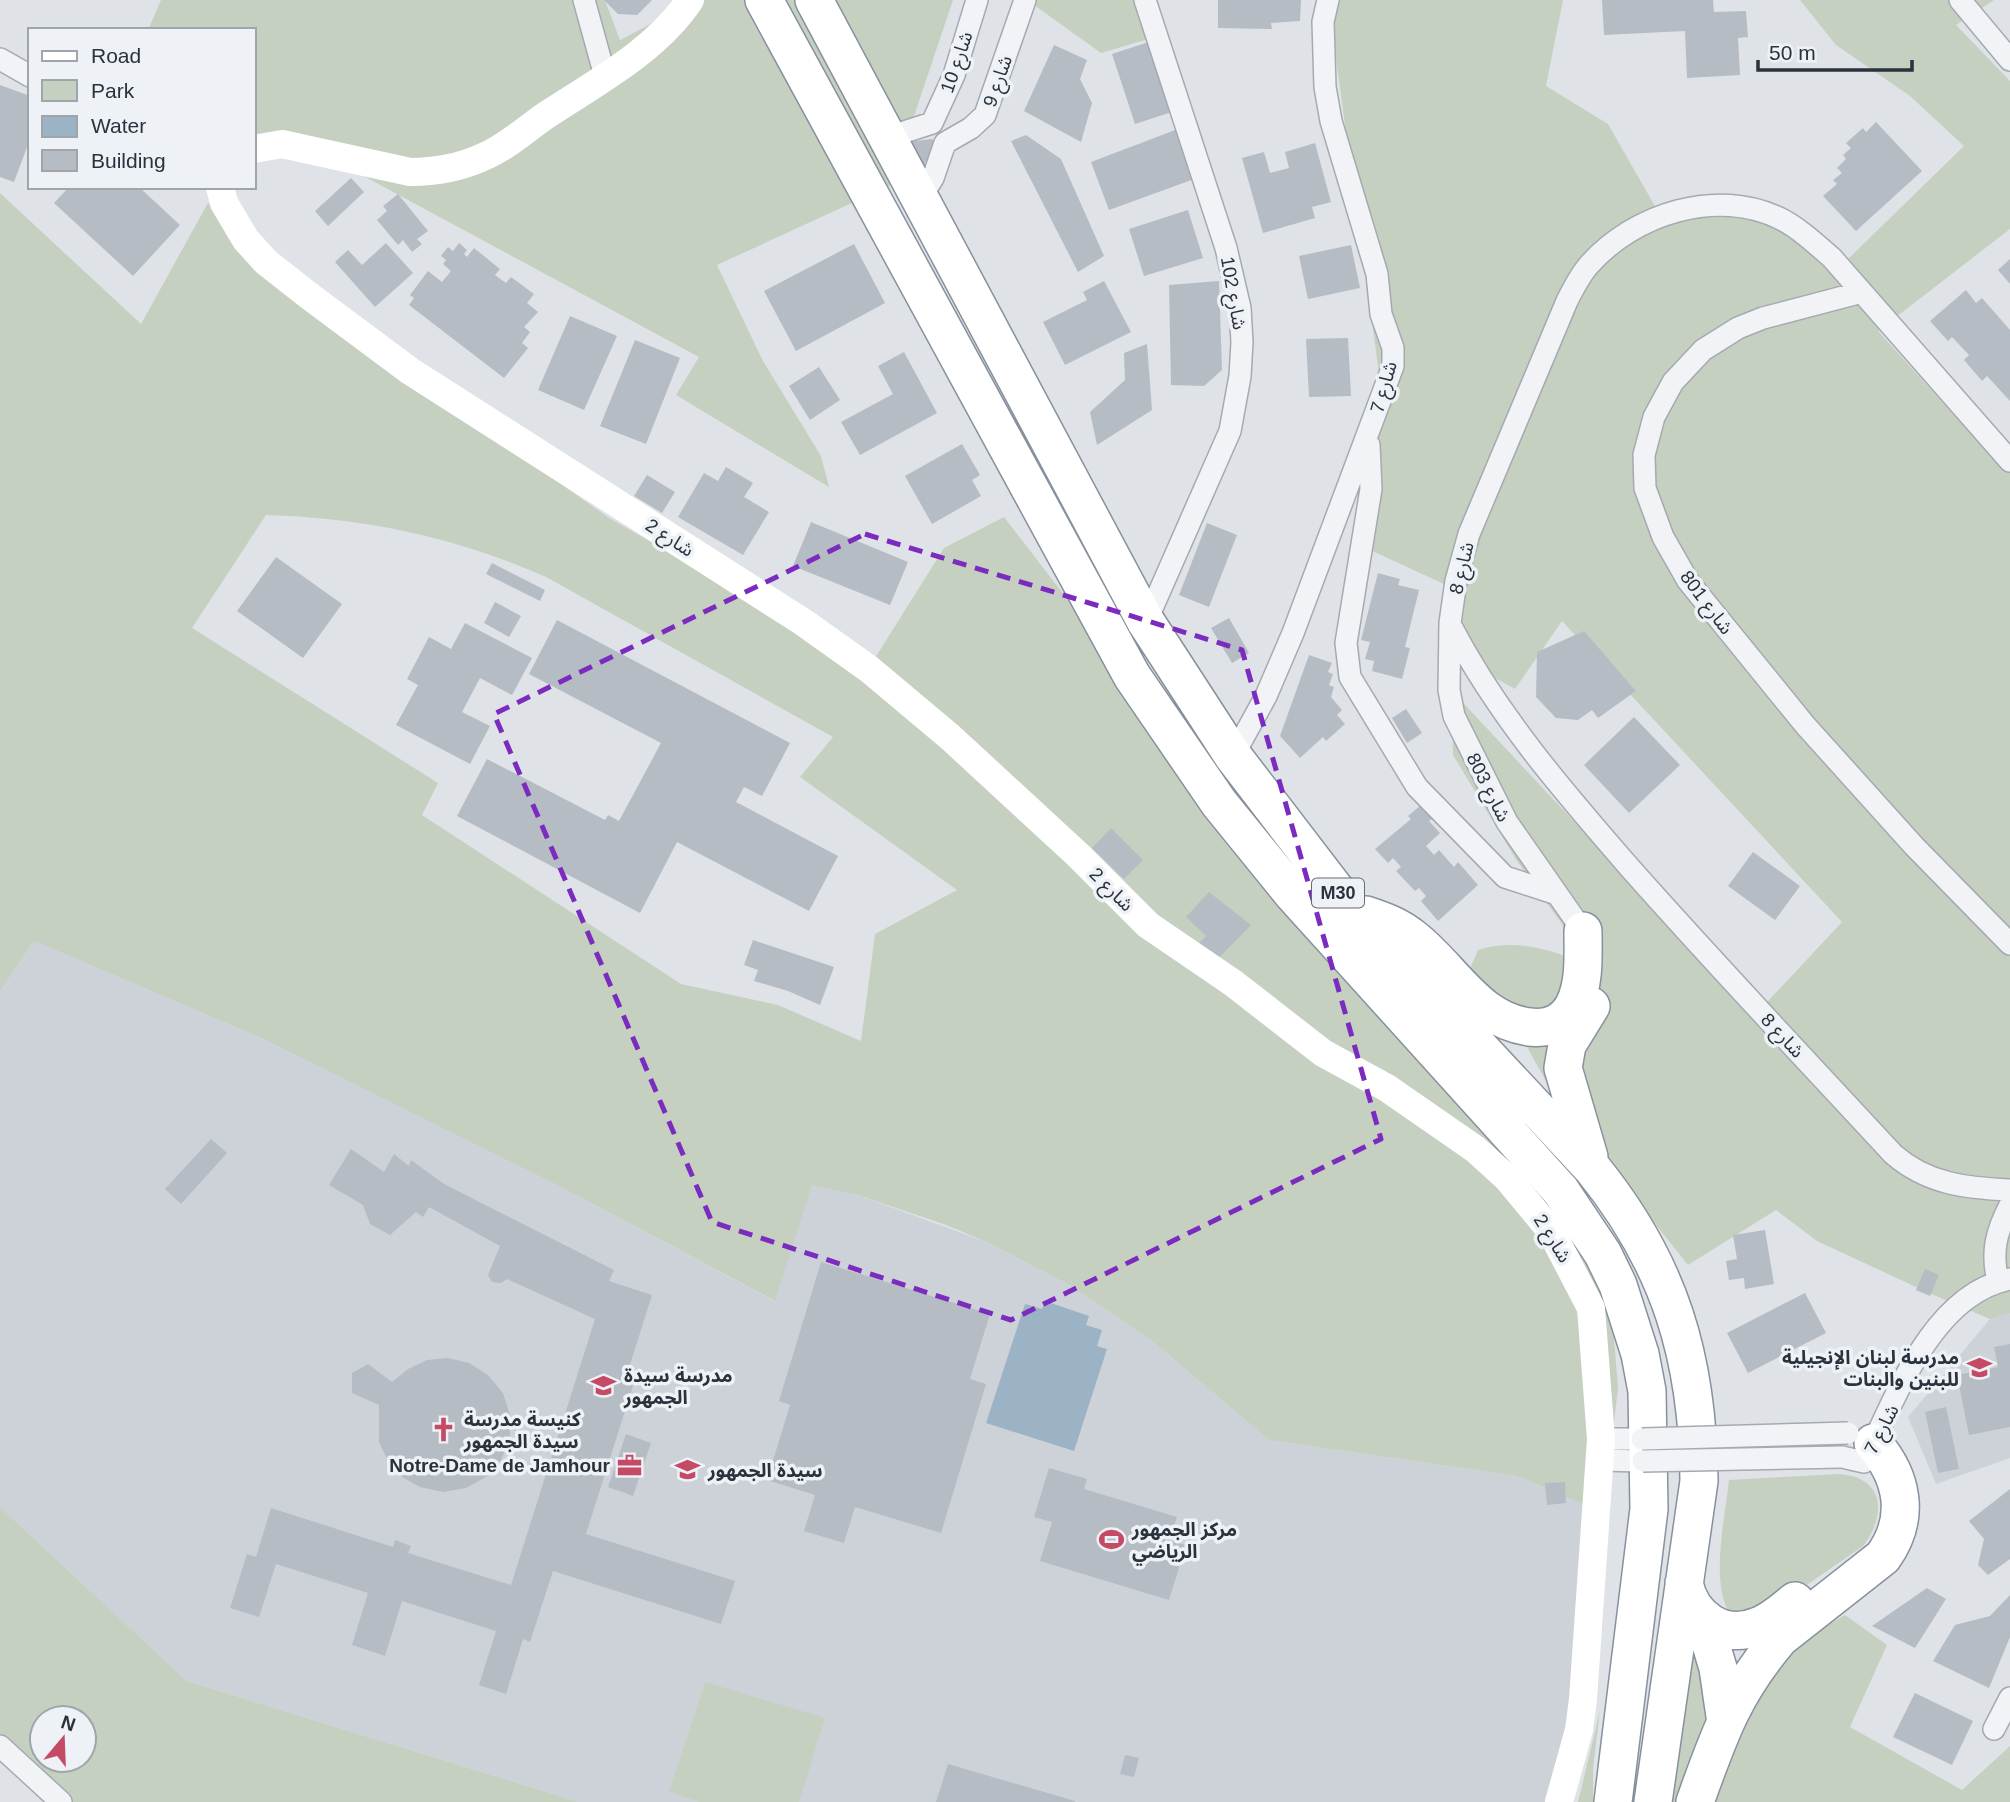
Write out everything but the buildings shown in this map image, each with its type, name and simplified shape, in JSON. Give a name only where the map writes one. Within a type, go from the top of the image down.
[{"type":"highway","name":"M30","points":[[764,0],[1132,676],[1254,847],[1561,1191],[1603,1255],[1630,1318],[1640,1354],[1647,1404],[1649,1509],[1613,1802]]},
{"type":"highway","name":"M30","points":[[814,0],[1146,622],[1233,756],[1351,910],[1592,1168],[1619,1202],[1645,1244],[1677,1315],[1686,1350],[1698,1428],[1699,1481],[1653,1802]]},
{"type":"highway","points":[[1351,910],[1394,924],[1435,957],[1485,1008],[1513,1024],[1525,1027],[1542,1028],[1558,1022],[1575,1005],[1582,976],[1583,931]]},
{"type":"highway","points":[[1583,931],[1597,964],[1597,990],[1586,1018],[1567,1045],[1563,1068],[1592,1168]]},
{"type":"highway","points":[[1704,1621],[1729,1630],[1760,1626],[1868,1548],[1882,1525],[1885,1501],[1878,1480],[1857,1449]]},
{"type":"highway","points":[[1695,1802],[1726,1716],[1748,1678],[1780,1638],[1884,1557],[1893,1544],[1902,1510],[1901,1495],[1891,1466],[1857,1449]]},
{"type":"highway","points":[[1684,1583],[1691,1605],[1704,1621],[1718,1668],[1726,1716]]},
{"type":"street","points":[[584,0],[605,76]]},
{"type":"street","points":[[256,149],[282,144],[391,169],[421,172],[450,168],[486,156],[605,76],[660,35],[690,0]]},
{"type":"street","name":"شارع 10","points":[[889,137],[932,123],[954,75],[977,0]]},
{"type":"street","name":"شارع 9","points":[[921,197],[933,178],[945,143],[971,128],[985,115],[1025,0]]},
{"type":"street","name":"شارع 102","points":[[1145,0],[1226,248],[1240,308],[1242,342],[1230,431],[1146,622]]},
{"type":"street","name":"شارع 7","points":[[1233,756],[1266,696],[1368,436],[1390,377],[1394,356],[1381,314],[1377,274],[1331,121],[1325,87],[1323,22],[1328,0]]},
{"type":"street","points":[[1960,0],[2010,60]]},
{"type":"street","points":[[0,59],[28,75]]},
{"type":"street","name":"شارع 2","points":[[220,189],[224,203],[246,240],[266,262],[308,295],[410,371],[803,622],[869,669],[958,745],[1078,855],[1147,925],[1233,983],[1323,1053],[1387,1088],[1475,1149],[1507,1179],[1551,1231],[1591,1308],[1600,1450],[1580,1730],[1559,1802]]},
{"type":"street","name":"شارع 8","points":[[2010,461],[1813,240],[1780,219],[1745,208],[1727,205],[1698,206],[1644,224],[1616,240],[1588,266],[1567,302],[1469,534],[1456,581],[1450,623],[1484,685],[1564,792],[1688,934],[1893,1154],[1911,1169],[1933,1179],[1982,1189],[2010,1190]]},
{"type":"street","name":"شارع 801","points":[[1862,292],[1763,318],[1738,328],[1703,350],[1673,382],[1654,417],[1644,455],[1645,488],[1663,537],[1688,581],[1805,725],[1924,856],[2010,944]]},
{"type":"street","points":[[1368,436],[1371,489],[1346,643],[1350,677],[1418,787],[1505,877],[1557,894]]},
{"type":"street","name":"شارع 803","points":[[1450,623],[1449,690],[1454,716],[1507,822],[1583,931]]},
{"type":"street","points":[[2004,1280],[1993,1258],[1995,1240],[2010,1205]]},
{"type":"street","name":"شارع 7","points":[[1857,1449],[1951,1310],[1970,1295],[2004,1280]]},
{"type":"street","points":[[1600,1450],[1642,1439],[1857,1449]]},
{"type":"street","points":[[1600,1450],[1643,1461],[1857,1449]]},
{"type":"street","points":[[1994,1729],[2010,1698]]},
{"type":"street","points":[[0,1746],[61,1802]]},
{"type":"highlighted area","points":[[865,534],[1242,650],[1381,1139],[1011,1320],[712,1222],[494,714]]},
{"type":"shaded area","name":"مدرسة سيدة الجمهور","points":[[34,941],[261,1038],[559,1186],[774,1301],[812,1184],[858,1195],[989,1243],[1071,1286],[1151,1340],[1269,1440],[1517,1476],[1594,1509],[1587,1636],[1552,1802],[579,1802],[187,1681],[0,1507],[0,992]]},
{"type":"shaded area","name":"مدرسة لبنان الإنجيلية للبنين والبنات","points":[[2010,1313],[2010,1458],[1936,1484],[1908,1417],[1990,1319]]},
{"type":"green space","points":[[161,0],[605,0],[620,40],[658,20],[684,0],[953,0],[891,185],[717,265],[763,361],[821,456],[829,487],[676,395],[699,357],[358,173],[256,152],[256,28],[149,28]]},
{"type":"green space","points":[[1027,0],[1142,0],[1152,38],[1101,53]]},
{"type":"green space","points":[[1328,0],[1563,0],[1546,86],[1608,124],[1660,215],[1725,204],[1847,260],[1964,146],[1910,96],[1836,45],[1800,0],[1994,0],[1956,25],[2010,81],[2010,229],[1878,331],[1999,465],[2010,455],[2010,1313],[1990,1319],[1929,1293],[1817,1241],[1776,1210],[1688,1265],[1557,1101],[1527,1047],[1469,971],[1478,950],[1507,945],[1552,952],[1594,969],[1515,858],[1453,755],[1452,691],[1755,1015],[1842,922],[1562,621],[1515,689],[1457,657],[1444,584],[1357,544],[1379,373]]},
{"type":"green space","points":[[0,193],[141,324],[208,203],[344,330],[609,518],[870,666],[944,548],[1004,517],[1263,853],[1586,1238],[1613,1326],[1618,1388],[1611,1449],[1594,1509],[1517,1476],[1269,1440],[1151,1340],[1071,1286],[989,1243],[946,1225],[858,1195],[812,1185],[775,1301],[559,1186],[261,1038],[34,941],[0,992]],"holes":[[[266,515],[303,517],[409,532],[478,551],[546,577],[833,737],[800,777],[957,890],[875,934],[861,1041],[778,1005],[681,984],[422,815],[438,783],[192,628]]]},
{"type":"green space","points":[[1839,1474],[1860,1479],[1870,1486],[1878,1502],[1873,1530],[1863,1546],[1755,1621],[1728,1611],[1720,1582],[1720,1565],[1729,1480]]},
{"type":"green space","points":[[0,1507],[187,1681],[579,1802],[48,1802],[0,1762]]},
{"type":"green space","points":[[1845,1615],[1887,1645],[1850,1727],[1962,1790],[2010,1746],[2010,1802],[1708,1802],[1745,1719],[1775,1673],[1794,1652]]},
{"type":"green space","points":[[1695,1627],[1714,1698],[1687,1802],[1671,1802]]},
{"type":"green space","points":[[705,1682],[825,1718],[799,1802],[700,1802],[669,1792]]},
{"type":"green space","points":[[1600,1711],[1593,1768],[1593,1802],[1578,1802]]},
{"type":"water","points":[[1045,1301],[1089,1316],[1086,1325],[1102,1330],[1097,1346],[1107,1349],[1074,1451],[986,1423],[1025,1304],[1042,1309]]},
{"type":"place","name":"مدرسة لبنان الإنجيلية للبنين والبنات","points":[[1979,1368]]},
{"type":"place","name":"مدرسة سيدة الجمهور","points":[[604,1386]]},
{"type":"place","name":"كنيسة مدرسة سيدة الجمهور","points":[[444,1430]]},
{"type":"place","name":"Notre-Dame de Jamhour","points":[[630,1465]]},
{"type":"place","name":"سيدة الجمهور","points":[[688,1470]]},
{"type":"place","name":"مركز الجمهور الرياضي","points":[[1112,1540]]}]
